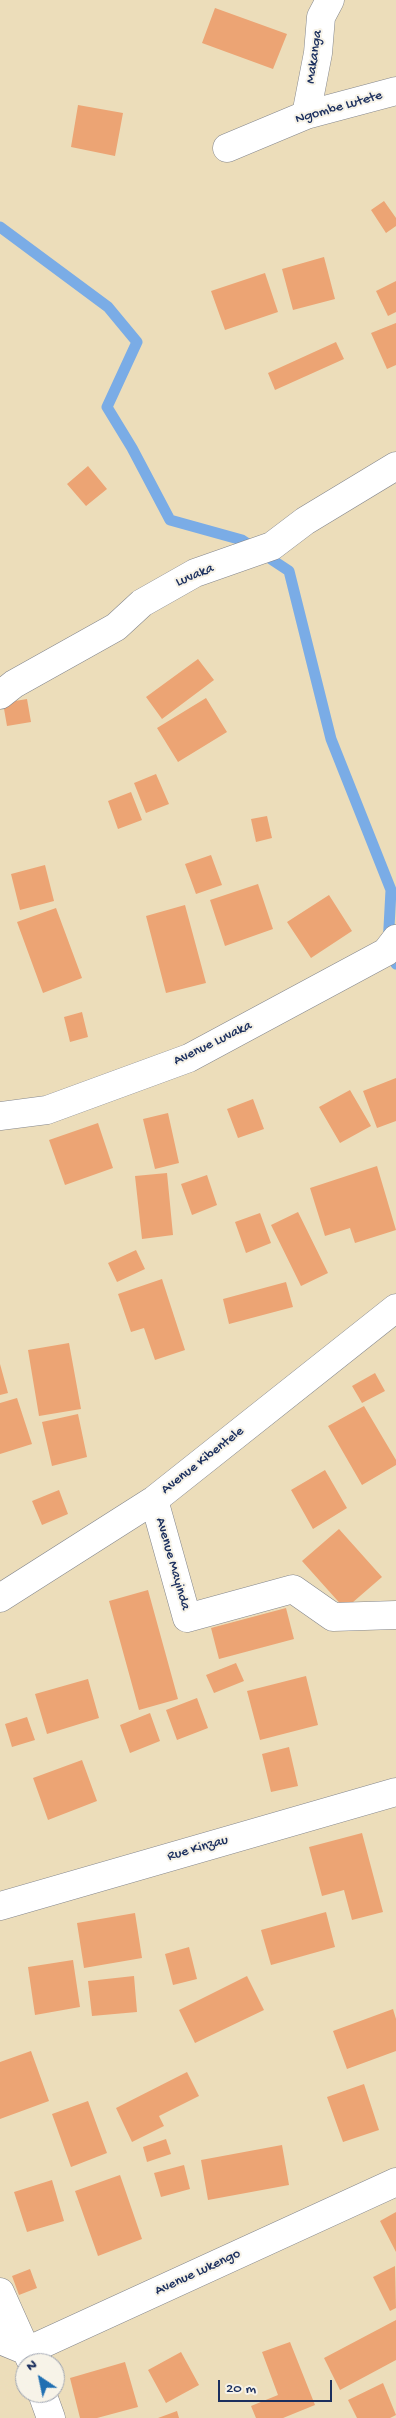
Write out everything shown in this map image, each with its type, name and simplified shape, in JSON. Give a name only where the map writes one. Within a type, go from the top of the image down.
[{"type":"street","name":"Makanga","points":[[306,115],[318,53],[321,16],[330,0]]},
{"type":"street","name":"Ngombe Lutete","points":[[227,148],[306,115],[396,91]]},
{"type":"street","name":"Luvaka","points":[[0,695],[14,684],[116,627],[142,603],[195,573],[272,546],[306,520],[396,466]]},
{"type":"street","name":"Avenue Luvaka","points":[[0,1116],[47,1110],[190,1058],[391,946]]},
{"type":"street","name":"Avenue Kibentele","points":[[0,1598],[154,1500],[396,1308]]},
{"type":"street","name":"Avenue Mayinda","points":[[154,1500],[187,1618],[293,1589],[333,1617],[396,1615]]},
{"type":"street","name":"Rue Kinzau","points":[[0,1906],[396,1792]]},
{"type":"street","name":"Avenue Lukengo","points":[[37,2353],[396,2182]]},
{"type":"street","points":[[0,2292],[27,2353]]},
{"type":"street","points":[[0,2340],[22,2353]]},
{"type":"street","points":[[46,2403],[51,2418]]},
{"type":"building","points":[[215,8],[287,34],[273,69],[202,43]]},
{"type":"building","points":[[78,105],[123,113],[115,156],[71,147]]},
{"type":"building","points":[[384,201],[396,218],[396,226],[386,233],[371,210]]},
{"type":"building","points":[[324,257],[335,299],[293,310],[282,269]]},
{"type":"building","points":[[265,273],[278,312],[225,330],[211,291]]},
{"type":"building","points":[[396,281],[396,312],[388,316],[376,291]]},
{"type":"building","points":[[396,323],[396,365],[387,369],[371,333]]},
{"type":"building","points":[[336,342],[344,359],[275,390],[268,373]]},
{"type":"building","points":[[88,466],[107,489],[86,506],[67,484]]},
{"type":"building","points":[[198,659],[214,680],[162,719],[146,697]]},
{"type":"building","points":[[206,698],[227,732],[178,762],[157,728]]},
{"type":"building","points":[[27,699],[31,722],[7,726],[3,703]]},
{"type":"building","points":[[156,774],[169,804],[146,813],[134,783]]},
{"type":"building","points":[[131,792],[142,820],[118,829],[108,801]]},
{"type":"building","points":[[267,816],[272,838],[256,842],[251,819]]},
{"type":"building","points":[[211,855],[222,885],[196,894],[185,864]]},
{"type":"building","points":[[45,865],[54,901],[20,910],[11,874]]},
{"type":"building","points":[[258,884],[273,929],[225,946],[210,900]]},
{"type":"building","points":[[329,895],[352,931],[311,958],[287,922]]},
{"type":"building","points":[[185,905],[206,983],[166,993],[146,916]]},
{"type":"building","points":[[56,908],[82,978],[43,993],[17,922]]},
{"type":"building","points":[[82,1012],[88,1037],[70,1042],[64,1017]]},
{"type":"building","points":[[396,1078],[396,1121],[377,1128],[363,1091]]},
{"type":"building","points":[[350,1090],[371,1126],[340,1143],[319,1107]]},
{"type":"building","points":[[253,1099],[264,1129],[238,1138],[227,1109]]},
{"type":"building","points":[[168,1113],[179,1163],[155,1169],[143,1119]]},
{"type":"building","points":[[98,1123],[113,1168],[65,1185],[49,1140]]},
{"type":"building","points":[[377,1166],[396,1230],[355,1243],[350,1228],[325,1236],[310,1188]]},
{"type":"building","points":[[167,1173],[173,1235],[142,1239],[135,1176]]},
{"type":"building","points":[[207,1175],[217,1205],[192,1215],[181,1184]]},
{"type":"building","points":[[298,1212],[328,1273],[301,1286],[271,1225]]},
{"type":"building","points":[[260,1213],[271,1243],[246,1253],[235,1222]]},
{"type":"building","points":[[136,1250],[145,1269],[117,1282],[108,1263]]},
{"type":"building","points":[[162,1279],[185,1350],[155,1360],[144,1328],[131,1332],[118,1294]]},
{"type":"building","points":[[286,1282],[293,1307],[229,1324],[223,1299]]},
{"type":"building","points":[[69,1343],[81,1409],[39,1416],[28,1350]]},
{"type":"building","points":[[0,1364],[8,1393],[0,1395]]},
{"type":"building","points":[[375,1373],[385,1391],[362,1403],[352,1386]]},
{"type":"building","points":[[17,1398],[32,1444],[0,1454],[0,1403]]},
{"type":"building","points":[[364,1406],[396,1460],[396,1465],[362,1485],[328,1426]]},
{"type":"building","points":[[78,1414],[87,1457],[52,1466],[42,1422]]},
{"type":"building","points":[[325,1470],[347,1508],[313,1529],[291,1490]]},
{"type":"building","points":[[59,1490],[68,1514],[42,1525],[32,1501]]},
{"type":"building","points":[[339,1529],[382,1577],[345,1609],[302,1561]]},
{"type":"building","points":[[148,1590],[178,1699],[139,1710],[109,1601]]},
{"type":"building","points":[[286,1608],[294,1639],[219,1659],[211,1628]]},
{"type":"building","points":[[236,1663],[244,1681],[214,1693],[206,1675]]},
{"type":"building","points":[[306,1676],[318,1725],[260,1740],[247,1691]]},
{"type":"building","points":[[88,1679],[99,1718],[47,1734],[35,1694]]},
{"type":"building","points":[[197,1698],[208,1728],[177,1740],[166,1710]]},
{"type":"building","points":[[150,1713],[160,1741],[130,1753],[120,1725]]},
{"type":"building","points":[[27,1717],[35,1740],[12,1747],[5,1724]]},
{"type":"building","points":[[289,1747],[298,1786],[271,1792],[262,1754]]},
{"type":"building","points":[[82,1760],[97,1801],[48,1820],[33,1778]]},
{"type":"building","points":[[362,1833],[383,1912],[352,1920],[344,1890],[322,1896],[309,1847]]},
{"type":"building","points":[[326,1912],[335,1947],[271,1965],[261,1930]]},
{"type":"building","points":[[135,1913],[142,1958],[84,1968],[77,1923]]},
{"type":"building","points":[[189,1947],[197,1979],[173,1985],[165,1954]]},
{"type":"building","points":[[73,1960],[80,2007],[35,2015],[28,1967]]},
{"type":"building","points":[[134,1976],[137,2012],[92,2016],[88,1981]]},
{"type":"building","points":[[247,1976],[264,2010],[195,2043],[179,2010]]},
{"type":"building","points":[[393,2009],[396,2019],[396,2051],[347,2069],[333,2031]]},
{"type":"building","points":[[31,2051],[49,2101],[0,2119],[0,2062]]},
{"type":"building","points":[[187,2072],[199,2096],[159,2116],[164,2126],[132,2142],[116,2108]]},
{"type":"building","points":[[364,2084],[379,2130],[343,2142],[327,2097]]},
{"type":"building","points":[[88,2101],[107,2153],[71,2167],[52,2114]]},
{"type":"building","points":[[166,2139],[171,2154],[147,2162],[143,2147]]},
{"type":"building","points":[[282,2145],[289,2185],[208,2200],[201,2160]]},
{"type":"building","points":[[184,2165],[190,2189],[161,2197],[154,2173]]},
{"type":"building","points":[[120,2175],[142,2239],[98,2256],[75,2191]]},
{"type":"building","points":[[52,2180],[64,2221],[27,2232],[14,2192]]},
{"type":"building","points":[[396,2212],[396,2252],[380,2221]]},
{"type":"building","points":[[395,2266],[396,2308],[390,2311],[373,2277]]},
{"type":"building","points":[[30,2269],[37,2288],[19,2295],[12,2276]]},
{"type":"building","points":[[396,2320],[396,2360],[340,2390],[324,2358]]},
{"type":"building","points":[[290,2342],[315,2405],[283,2418],[256,2418],[251,2406],[278,2395],[262,2352]]},
{"type":"building","points":[[181,2352],[199,2385],[166,2403],[148,2370]]},
{"type":"building","points":[[125,2362],[138,2407],[97,2418],[80,2418],[70,2378]]},
{"type":"building","points":[[383,2383],[396,2415],[390,2418],[357,2418],[348,2400]]},
{"type":"building","points":[[177,2411],[179,2418],[158,2418]]},
{"type":"waterway","points":[[0,227],[108,307],[137,342],[107,407],[132,448],[170,520],[242,540],[289,571],[331,739],[391,890],[388,946],[396,964]]}]
